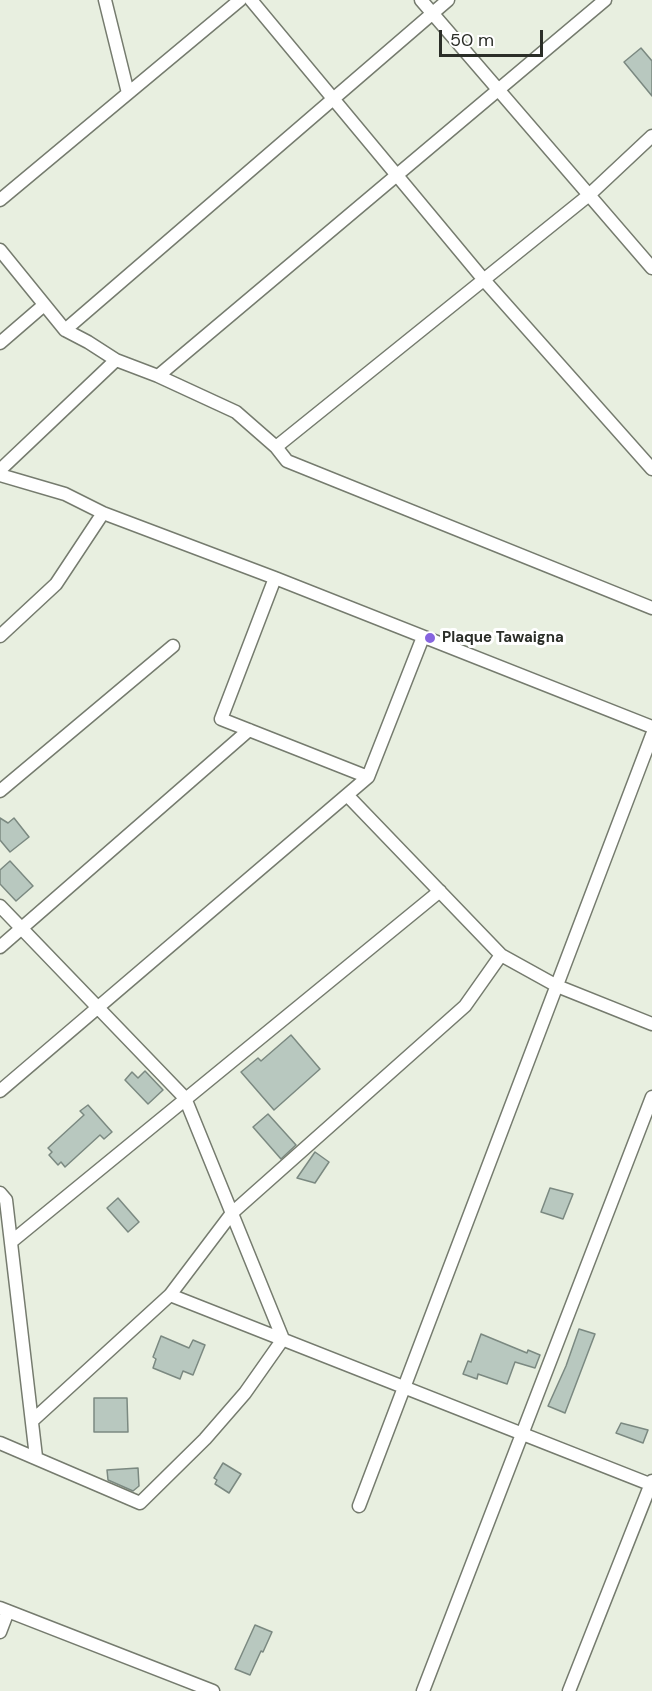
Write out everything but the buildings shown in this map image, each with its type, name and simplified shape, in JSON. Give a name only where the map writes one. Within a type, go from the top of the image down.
[{"type":"street","points":[[105,0],[128,93]]},
{"type":"street","points":[[0,200],[240,0]]},
{"type":"street","points":[[250,0],[484,280],[652,470]]},
{"type":"street","points":[[421,0],[652,268]]},
{"type":"street","points":[[65,330],[448,0]]},
{"type":"street","points":[[158,376],[605,0]]},
{"type":"street","points":[[276,447],[589,195],[652,136]]},
{"type":"street","points":[[0,250],[65,330],[116,360],[158,376],[236,412],[276,447],[287,461],[652,608]]},
{"type":"street","points":[[0,343],[44,305]]},
{"type":"street","points":[[116,360],[0,473],[65,494],[103,513],[275,578],[652,727]]},
{"type":"street","points":[[0,636],[56,584],[103,513]]},
{"type":"street","points":[[275,578],[221,719],[368,777]]},
{"type":"street","points":[[0,1091],[368,777],[423,637]]},
{"type":"street","points":[[0,791],[173,646]]},
{"type":"street","points":[[0,947],[249,730]]},
{"type":"street","points":[[359,1506],[652,735]]},
{"type":"street","points":[[347,795],[501,955],[557,986],[652,1024]]},
{"type":"street","points":[[10,1242],[440,891]]},
{"type":"street","points":[[0,906],[185,1098],[283,1339]]},
{"type":"street","points":[[32,1421],[170,1295],[232,1214],[465,1006],[501,955]]},
{"type":"street","points":[[423,1691],[652,1098]]},
{"type":"street","points":[[0,1193],[6,1200],[36,1457]]},
{"type":"street","points":[[170,1295],[652,1484],[569,1691]]},
{"type":"street","points":[[0,1443],[140,1503],[205,1439],[245,1393],[283,1339]]},
{"type":"street","points":[[0,1632],[4,1609],[213,1691]]},
{"type":"place","name":"Plaque Tawaigna","points":[[430,638]]}]
